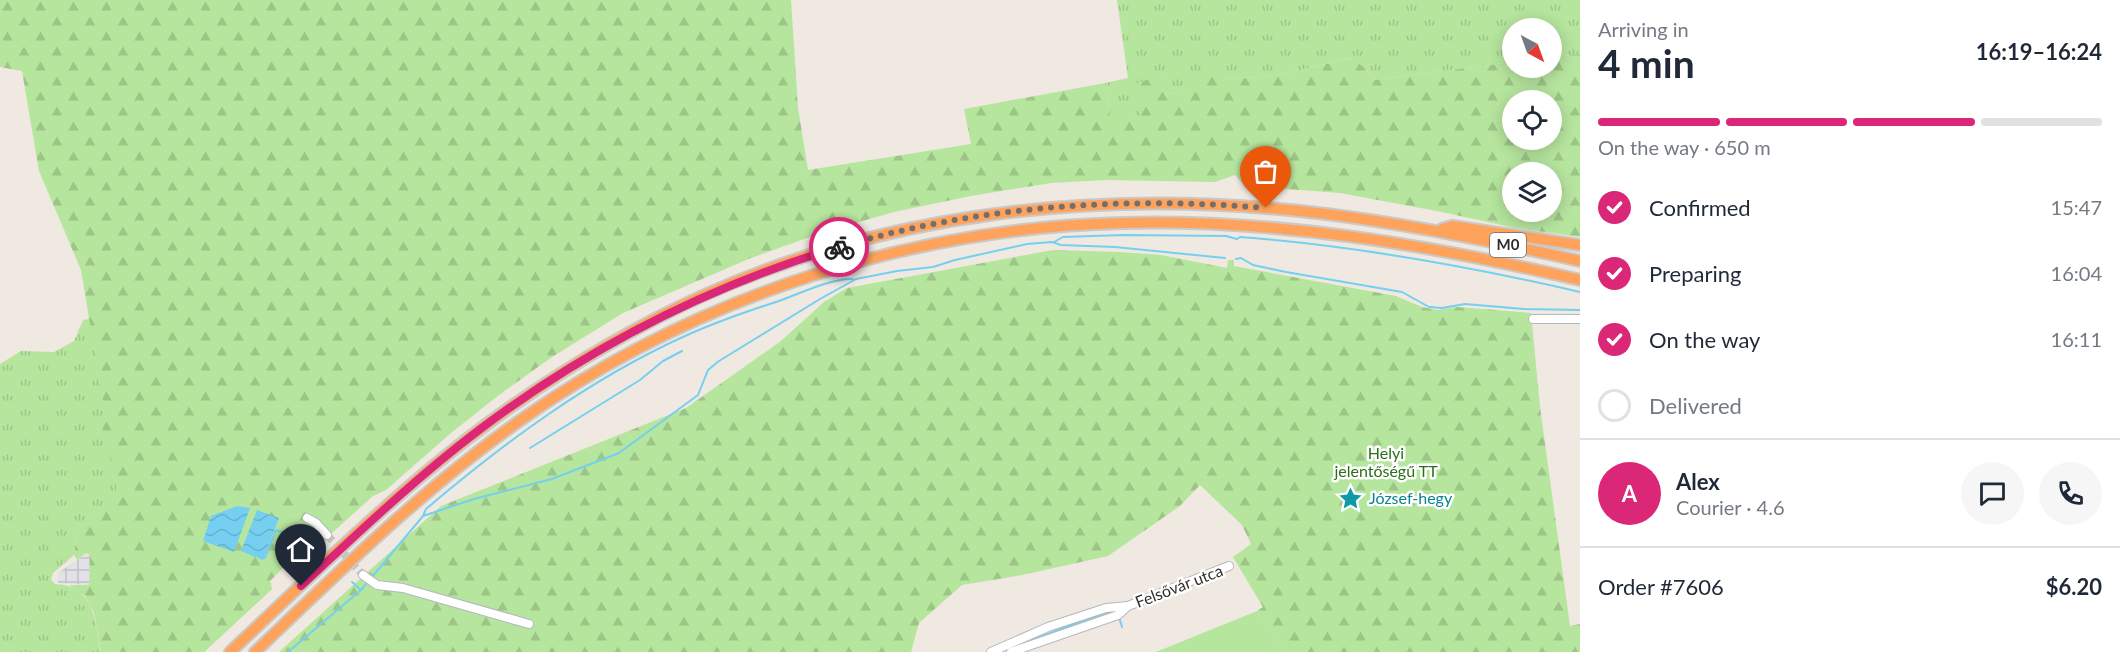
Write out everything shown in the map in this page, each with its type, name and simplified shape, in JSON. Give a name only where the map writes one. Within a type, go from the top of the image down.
[{"type":"highway","name":"M0","points":[[230,652],[389,505],[451,452],[511,406],[638,329],[699,298],[783,265],[867,239],[933,224],[1019,210],[1094,204],[1161,203],[1250,207],[1335,215],[1436,231],[1580,261]]},
{"type":"highway","name":"M0","points":[[255,652],[386,529],[445,478],[502,433],[577,382],[706,314],[814,275],[869,259],[938,243],[1047,227],[1123,223],[1204,224],[1293,229],[1373,240],[1472,256],[1580,280]]},
{"type":"highway","points":[[1436,231],[1452,226],[1580,245]]},
{"type":"street","points":[[1533,319],[1580,319]]},
{"type":"street","points":[[307,518],[316,522],[327,535]]},
{"type":"street","name":"Felsővár utca","points":[[991,652],[1048,627],[1106,608],[1128,606],[1229,566]]},
{"type":"street","points":[[368,579],[529,624]]},
{"type":"street","name":"Felsővár utca","points":[[1011,652],[1118,615],[1128,606]]},
{"type":"shaded area","points":[[86,554],[90,555],[89,585],[58,583],[58,573]]},
{"type":"green space","points":[[0,0],[791,0],[798,108],[808,170],[971,144],[964,109],[1105,83],[1111,122],[1140,117],[1136,84],[1162,74],[1165,95],[1192,87],[1193,75],[1216,72],[1223,79],[1275,76],[1351,58],[1364,67],[1374,80],[1502,63],[1502,78],[1562,78],[1562,56],[1580,54],[1580,237],[1515,228],[1340,193],[1245,186],[1235,175],[1215,182],[1106,180],[1051,183],[894,212],[821,233],[751,258],[623,313],[552,357],[451,433],[386,490],[373,496],[302,558],[291,560],[270,581],[272,589],[204,652],[101,652],[94,613],[85,596],[69,585],[89,585],[90,555],[86,553],[77,560],[74,555],[77,534],[116,490],[116,484],[102,426],[104,407],[81,270],[39,171],[22,71],[0,67]]},
{"type":"green space","points":[[1117,0],[1580,0],[1580,54],[1562,56],[1562,18],[1502,18],[1502,63],[1374,80],[1364,67],[1350,58],[1275,76],[1223,79],[1164,95],[1162,75],[1140,117],[1111,123],[1105,83],[1128,78]]},
{"type":"green space","name":"Helyi jelentőségű TT","points":[[1053,250],[1161,255],[1227,268],[1228,260],[1234,260],[1234,266],[1396,296],[1422,307],[1437,310],[1457,307],[1531,313],[1540,407],[1570,626],[1580,624],[1580,652],[1284,652],[1257,611],[1263,607],[1233,557],[1251,544],[1242,525],[1200,485],[1180,506],[1108,556],[1022,575],[962,585],[919,623],[911,652],[279,652],[441,506],[686,408],[781,341],[824,302],[847,288]]},
{"type":"green space","points":[[610,301],[371,490],[276,573],[270,581],[272,589],[204,652],[116,491],[77,534],[74,555],[53,573],[51,579],[55,584],[68,586],[86,598],[91,607],[101,652],[0,652],[0,364],[21,351],[54,352],[74,341],[83,320],[89,319],[88,310]]},
{"type":"green space","points":[[1117,609],[1119,611],[1054,633],[1056,627]]},
{"type":"green space","points":[[1257,611],[1284,652],[1156,652]]},
{"type":"water","points":[[237,506],[250,508],[234,552],[203,541],[211,516]]},
{"type":"water","points":[[257,510],[279,518],[263,560],[241,551]]},
{"type":"waterway","points":[[1054,242],[1063,237],[1123,235],[1226,236],[1237,239],[1240,237],[1283,241],[1411,258],[1580,292]]},
{"type":"waterway","points":[[423,516],[474,499],[552,479],[619,453],[698,395],[708,370],[719,361],[856,279],[933,267],[1027,244],[1052,242],[1061,245],[1115,247],[1225,258]]},
{"type":"waterway","points":[[1236,259],[1241,258],[1253,265],[1286,272],[1402,292],[1429,307],[1442,308],[1465,304],[1524,309],[1580,310]]},
{"type":"waterway","points":[[352,582],[361,590],[423,516],[426,509],[486,460],[582,392],[650,353],[720,321],[826,284],[853,279]]},
{"type":"waterway","points":[[530,448],[640,380],[663,361],[682,351]]},
{"type":"waterway","points":[[263,558],[265,558],[276,530],[298,538],[306,537]]},
{"type":"waterway","points":[[288,652],[361,590]]},
{"type":"waterway","points":[[1011,647],[1105,613],[1115,611],[1117,613]]},
{"type":"waterway","points":[[1119,617],[1122,627]]},
{"type":"tunnel","points":[[327,535],[363,575]]},
{"type":"way so far","points":[[839,247],[933,224],[1019,210],[1094,204],[1161,203],[1266,208]]},
{"type":"place","name":"József-hegy","points":[[1351,498]]},
{"type":"route","points":[[301,586],[451,452],[511,406],[562,372],[699,298],[744,279],[839,247]]}]
